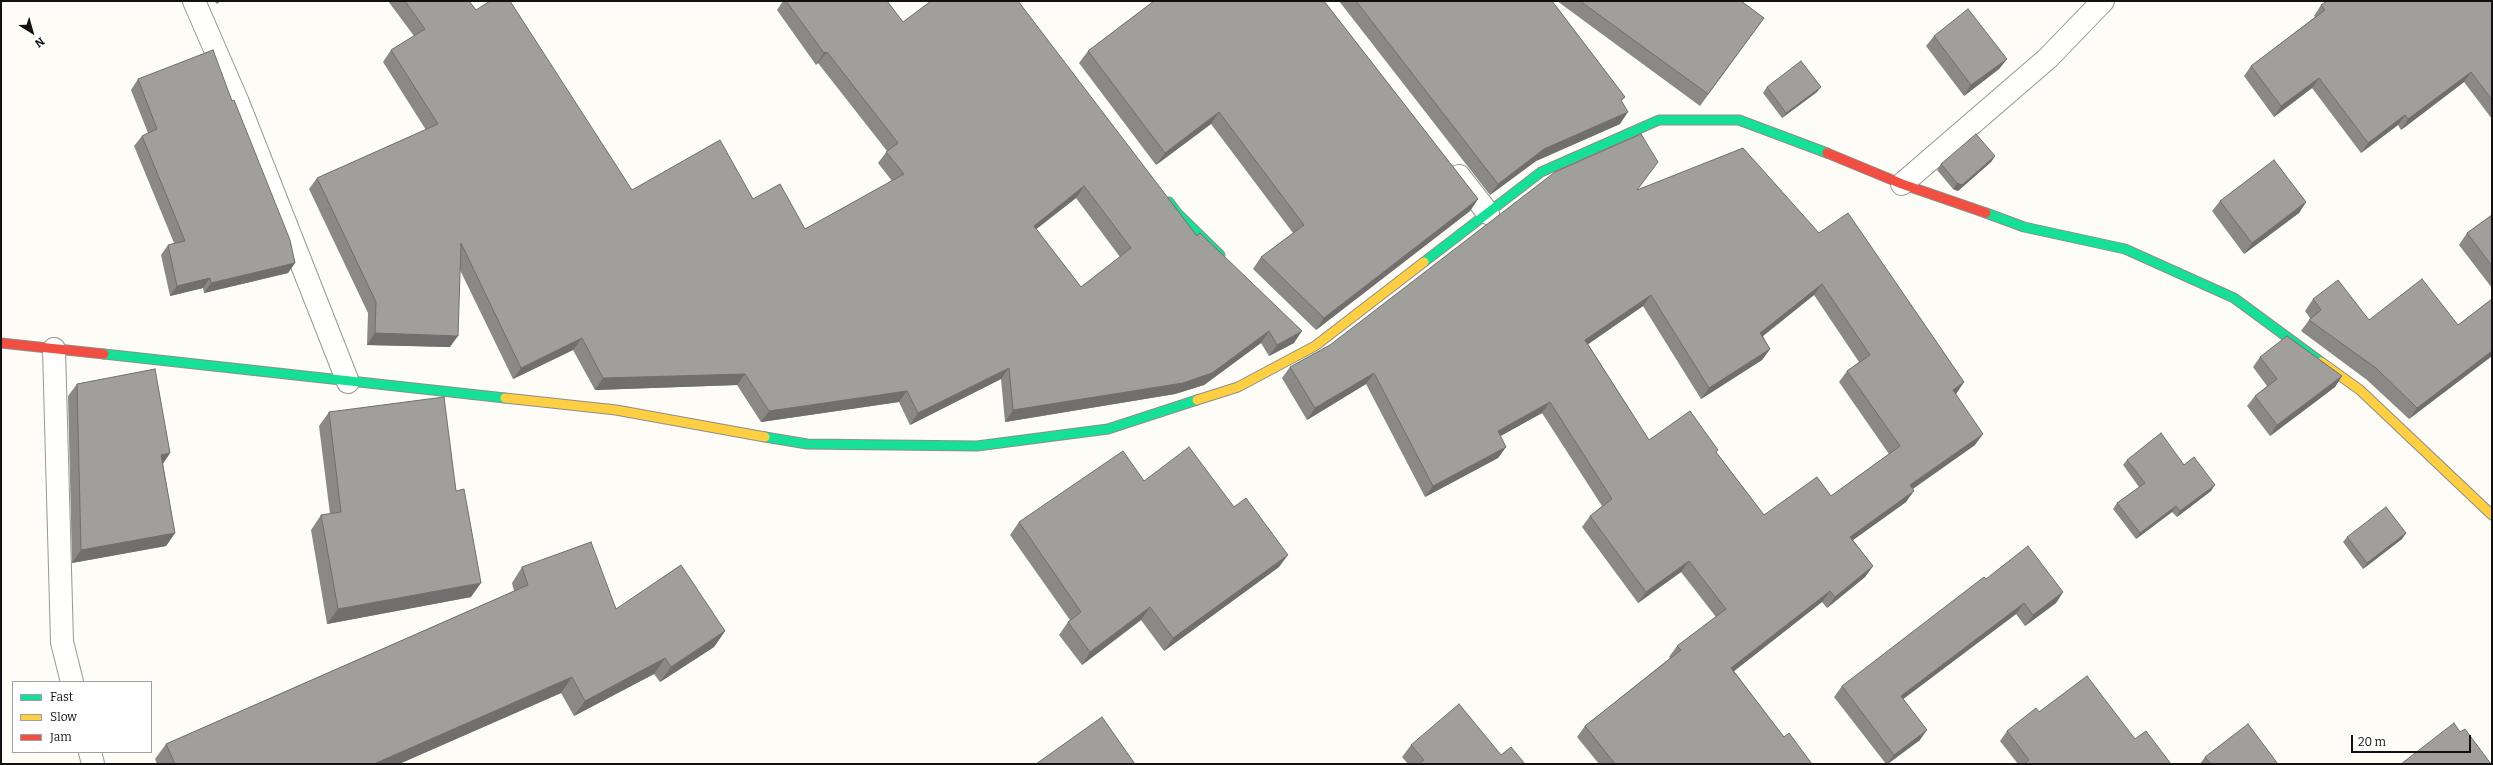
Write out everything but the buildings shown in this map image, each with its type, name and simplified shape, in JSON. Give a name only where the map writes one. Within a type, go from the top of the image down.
[{"type":"street","points":[[194,1],[237,100],[348,382]]},
{"type":"street","points":[[1902,184],[2048,58],[2103,1]]},
{"type":"street","points":[[1,343],[616,410],[807,444],[977,446],[1108,430],[1238,387],[1312,343],[1541,172],[1659,120],[1739,120],[1815,148],[1902,184],[2024,227],[2125,249],[2234,298],[2360,390],[2492,515]]},
{"type":"street","points":[[1444,157],[1488,213]]},
{"type":"street","points":[[1163,195],[1178,214],[1229,263]]},
{"type":"street","points":[[54,349],[62,642],[72,681]]},
{"type":"street","points":[[90,753],[93,764]]},
{"type":"traffic: fast","points":[[1424,262],[1541,172],[1659,120],[1739,120],[1827,153]]},
{"type":"traffic: fast","points":[[1169,202],[1178,214],[1220,255]]},
{"type":"traffic: fast","points":[[1986,213],[2024,227],[2125,249],[2234,298],[2321,362]]},
{"type":"traffic: fast","points":[[104,354],[505,398]]},
{"type":"traffic: fast","points":[[765,437],[807,444],[977,446],[1108,429],[1197,400]]},
{"type":"traffic: slow","points":[[1197,400],[1238,387],[1315,346],[1424,262]]},
{"type":"traffic: slow","points":[[2321,362],[2360,390],[2492,515]]},
{"type":"traffic: slow","points":[[505,398],[616,410],[765,437]]},
{"type":"traffic: jam","points":[[1827,153],[1902,184],[1986,213]]},
{"type":"traffic: jam","points":[[1,343],[104,354]]}]
